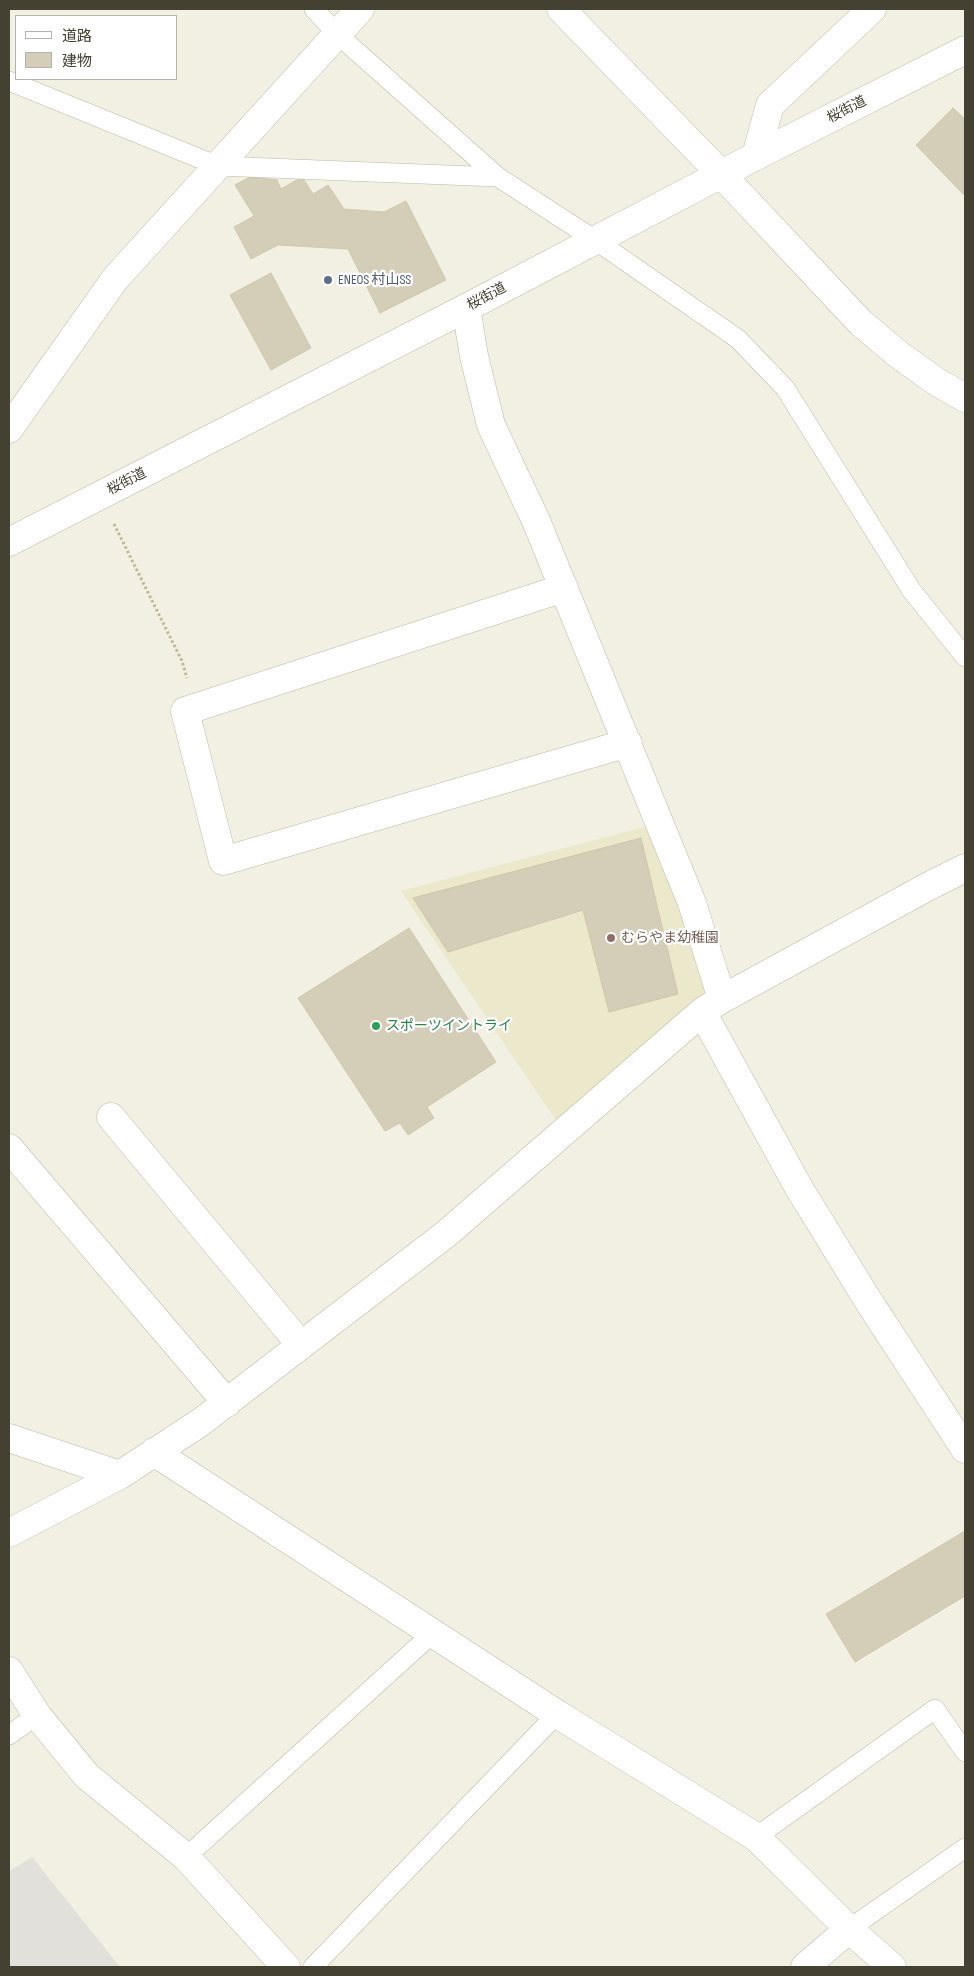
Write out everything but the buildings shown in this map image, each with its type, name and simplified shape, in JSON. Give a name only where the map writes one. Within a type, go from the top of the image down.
[{"type":"street","points":[[9,429],[115,279],[360,9]]},
{"type":"street","points":[[561,9],[721,174],[861,323],[899,355],[937,382],[965,398]]},
{"type":"street","points":[[756,156],[770,105],[872,9]]},
{"type":"street","name":"桜街道","points":[[9,542],[965,50]]},
{"type":"street","points":[[466,308],[474,356],[491,425],[537,523],[692,903],[712,1005],[799,1188],[869,1302],[965,1449]]},
{"type":"street","points":[[564,588],[185,712],[223,861],[628,743]]},
{"type":"street","points":[[9,1533],[120,1475],[227,1403],[446,1234],[712,1005],[965,868]]},
{"type":"street","points":[[111,1118],[301,1345]]},
{"type":"street","points":[[9,1148],[227,1403]]},
{"type":"street","points":[[9,1438],[120,1475]]},
{"type":"street","points":[[154,1452],[557,1714],[756,1837],[849,1930],[892,1967]]},
{"type":"street","points":[[9,1671],[37,1715],[87,1776],[186,1857],[286,1967]]},
{"type":"street","points":[[806,1967],[849,1930]]},
{"type":"lane","points":[[314,9],[338,34],[498,177],[595,240],[738,339],[785,388],[912,591],[965,657]]},
{"type":"lane","points":[[9,81],[218,166],[498,177]]},
{"type":"lane","points":[[186,1857],[433,1633]]},
{"type":"lane","points":[[756,1837],[935,1709],[965,1752]]},
{"type":"lane","points":[[313,1967],[557,1714]]},
{"type":"lane","points":[[9,1735],[37,1715]]},
{"type":"lane","points":[[849,1930],[965,1848]]},
{"type":"path","points":[[100,496],[182,661],[194,708]]},
{"type":"shaded area","points":[[652,825],[682,908],[707,994],[559,1125],[401,891]]},
{"type":"shaded area","points":[[32,1857],[120,1967],[9,1967],[9,1871]]},
{"type":"place","name":"ENEOS 村山SS","points":[[328,280]]},
{"type":"place","name":"むらやま幼稚園","points":[[611,938]]},
{"type":"place","name":"スポーツイントライ","points":[[376,1026]]}]
